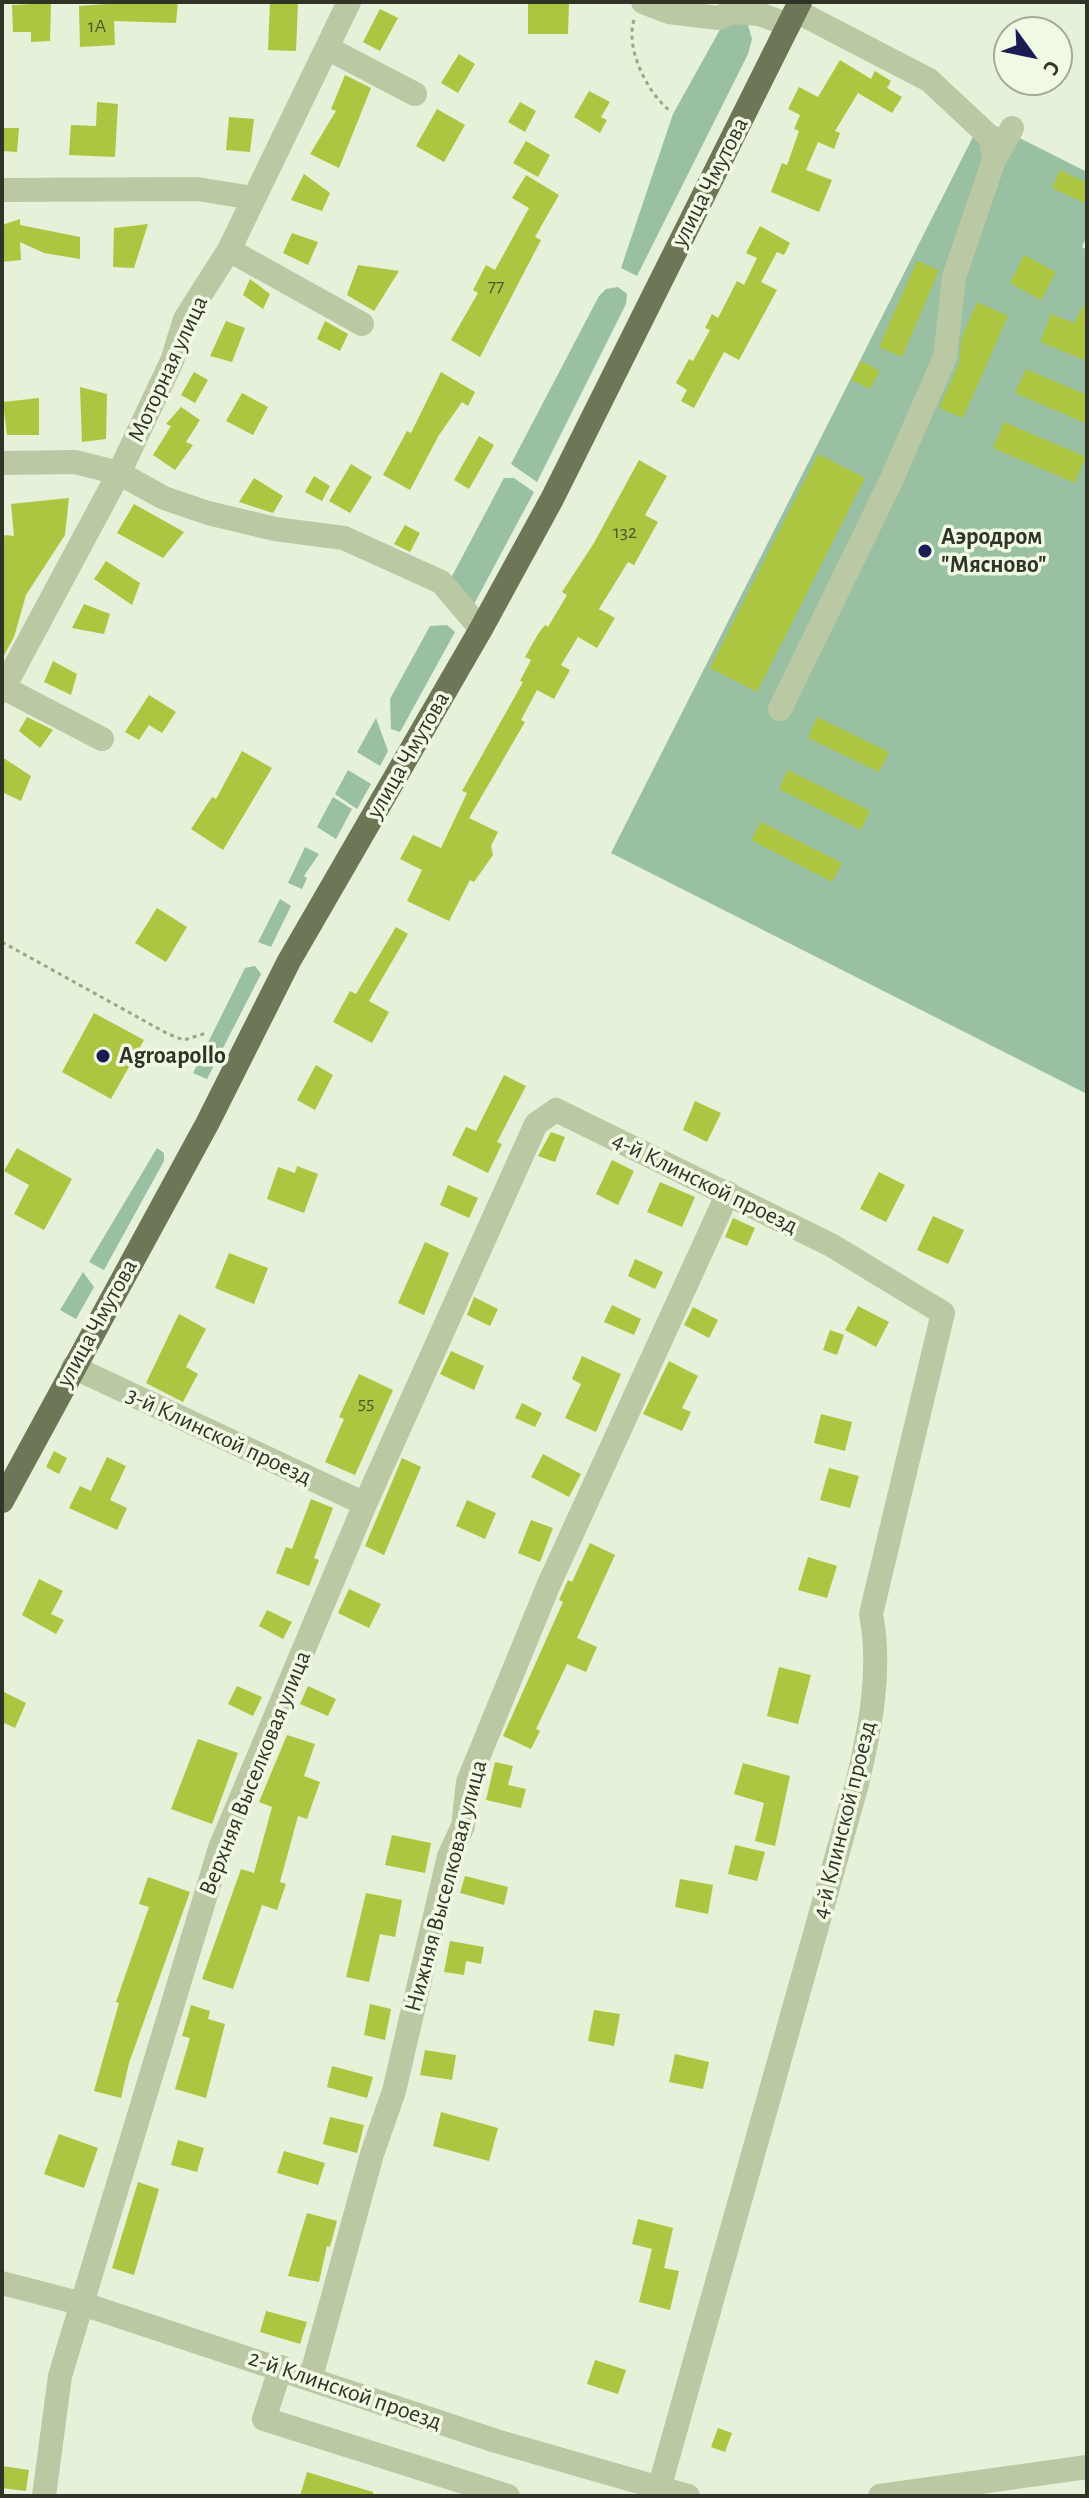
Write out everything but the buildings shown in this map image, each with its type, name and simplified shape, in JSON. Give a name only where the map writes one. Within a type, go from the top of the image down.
[{"type":"main road","name":"улица Чмутова","points":[[2,1501],[207,1124],[289,961],[481,629],[552,499],[795,13]]},
{"type":"street","name":"Моторная улица","points":[[3,690],[119,473],[172,361],[185,319],[229,250],[329,49],[349,2]]},
{"type":"street","points":[[644,3],[669,12],[718,18],[733,12],[795,13],[929,80],[991,138],[994,160]]},
{"type":"street","points":[[329,49],[415,94]]},
{"type":"street","points":[[780,709],[890,483],[945,357],[954,277],[994,160],[1012,128]]},
{"type":"street","points":[[2,190],[197,189],[253,198]]},
{"type":"street","points":[[229,250],[362,324]]},
{"type":"street","points":[[2,463],[75,462],[119,473],[164,498],[208,513],[275,529],[344,538],[441,582],[481,629]]},
{"type":"street","points":[[3,690],[102,739]]},
{"type":"street","name":"4-й Клинской проезд","points":[[536,1124],[556,1110],[831,1245],[943,1313],[871,1614],[877,1646],[875,1676],[857,1784],[658,2493]]},
{"type":"street","name":"Верхняя Выселковая улица","points":[[44,2496],[52,2413],[220,1848],[365,1504],[536,1124]]},
{"type":"street","name":"Нижняя Выселковая улица","points":[[311,2377],[372,2154],[394,2091],[449,1856],[463,1826],[468,1782],[549,1584],[728,1193]]},
{"type":"street","name":"3-й Клинской проезд","points":[[73,1367],[365,1504]]},
{"type":"street","name":"2-й Клинской проезд","points":[[2,2283],[83,2304],[281,2367],[658,2493],[688,2496]]},
{"type":"street","points":[[281,2367],[264,2419],[508,2496]]},
{"type":"street","points":[[880,2496],[1087,2467]]},
{"type":"path","points":[[644,3],[633,23],[630,42],[654,97],[669,110]]},
{"type":"path","points":[[2,942],[168,1034],[184,1040],[206,1033]]},
{"type":"green space","points":[[737,21],[748,25],[752,39],[748,54],[637,276],[621,268],[673,114],[722,26]]},
{"type":"green space","name":"Аэродром \"Мясново\"","points":[[982,119],[1087,172],[1087,236],[1082,247],[1087,250],[1087,1094],[611,853]]},
{"type":"green space","points":[[618,287],[627,294],[626,304],[537,482],[511,464],[599,296],[606,289]]},
{"type":"green space","points":[[504,478],[514,478],[534,492],[473,606],[451,578]]},
{"type":"green space","points":[[447,625],[455,632],[400,732],[391,729],[390,699],[430,626]]},
{"type":"green space","points":[[376,718],[388,751],[380,766],[357,752]]},
{"type":"green space","points":[[348,770],[371,784],[357,809],[335,794]]},
{"type":"green space","points":[[333,797],[352,809],[336,839],[317,827]]},
{"type":"green space","points":[[305,847],[319,854],[304,876],[307,878],[302,889],[288,883]]},
{"type":"green space","points":[[280,899],[291,906],[271,947],[258,942]]},
{"type":"green space","points":[[255,966],[261,974],[207,1079],[193,1073],[245,968]]},
{"type":"green space","points":[[157,1148],[164,1153],[164,1161],[104,1270],[89,1262]]},
{"type":"green space","points":[[83,1272],[94,1287],[76,1319],[60,1310]]},
{"type":"place","name":"Аэродром \"Мясново\"","points":[[925,551]]},
{"type":"place","name":"Agroapollo","points":[[103,1056]]}]
